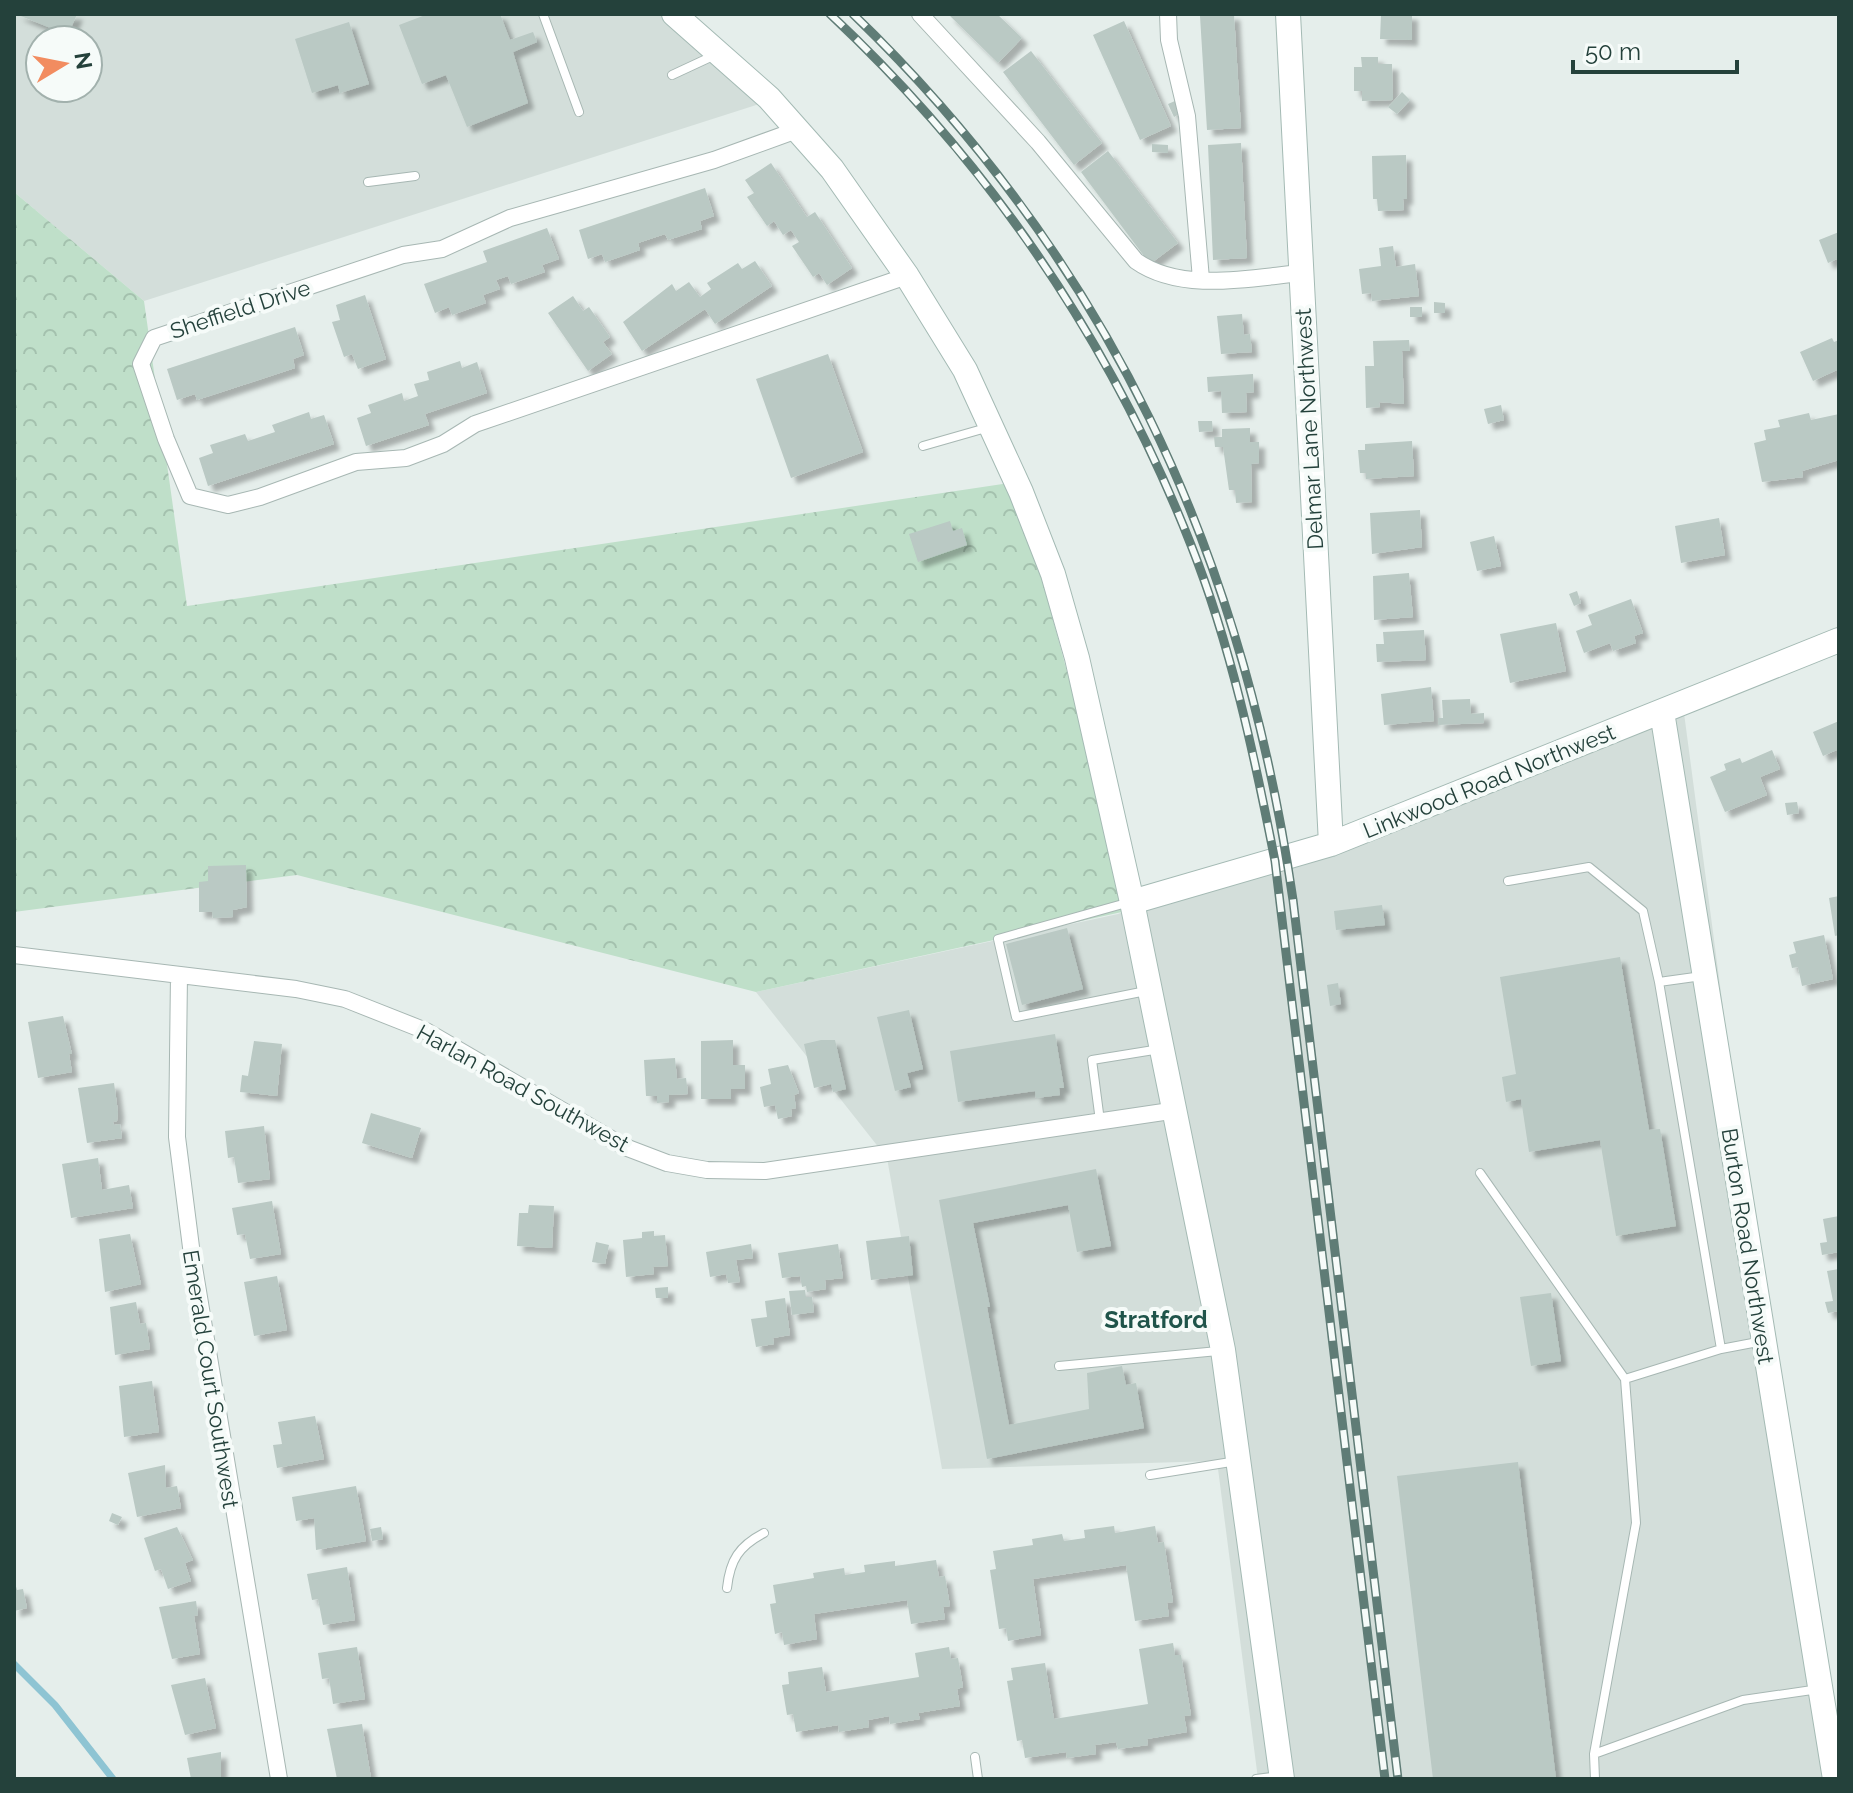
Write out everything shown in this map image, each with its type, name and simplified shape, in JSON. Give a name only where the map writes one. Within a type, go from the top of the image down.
[{"type":"street","points":[[674,14],[719,53],[832,169],[907,276],[965,370],[1053,574],[1077,658],[1132,902],[1177,1110],[1223,1350],[1281,1777]]},
{"type":"street","points":[[920,14],[1038,142],[1136,261],[1154,274],[1214,281],[1301,273]]},
{"type":"street","points":[[1168,14],[1169,40],[1187,116],[1201,279]]},
{"type":"street","name":"Delmar Lane Northwest","points":[[1288,14],[1331,844]]},
{"type":"street","name":"Sheffield Drive","points":[[797,130],[700,164],[510,218],[442,249],[403,255],[154,338],[141,364],[166,439],[190,496],[228,505],[356,462],[406,458],[443,444],[475,424],[907,276]]},
{"type":"street","name":"Linkwood Road Northwest","points":[[1132,902],[1331,844],[1839,640]]},
{"type":"street","name":"Burton Road Northwest","points":[[1662,712],[1835,1779]]},
{"type":"street","name":"Harlan Road Southwest","points":[[14,955],[345,999],[426,1031],[625,1147],[667,1163],[707,1170],[765,1171],[1177,1110]]},
{"type":"street","name":"Emerald Court Southwest","points":[[179,975],[177,1137],[216,1415],[279,1779]]},
{"type":"lane","points":[[543,14],[579,112]]},
{"type":"lane","points":[[672,75],[719,53]]},
{"type":"lane","points":[[368,182],[415,176]]},
{"type":"lane","points":[[923,446],[991,426]]},
{"type":"lane","points":[[1508,881],[1589,867],[1643,911],[1659,982],[1721,1349]]},
{"type":"lane","points":[[1132,902],[998,939],[1016,1017],[1151,990]]},
{"type":"lane","points":[[1659,982],[1704,976]]},
{"type":"lane","points":[[1100,1122],[1092,1060],[1163,1048]]},
{"type":"lane","points":[[1480,1173],[1625,1379],[1636,1523],[1594,1754],[1595,1779]]},
{"type":"lane","points":[[1625,1379],[1721,1349],[1763,1341]]},
{"type":"lane","points":[[1059,1366],[1223,1350]]},
{"type":"lane","points":[[1150,1475],[1239,1461]]},
{"type":"lane","points":[[727,1588],[730,1565],[744,1543],[764,1533]]},
{"type":"lane","points":[[1594,1754],[1743,1700],[1820,1689]]},
{"type":"lane","points":[[975,1757],[978,1779]]},
{"type":"lane","points":[[1256,1779],[1281,1777]]},
{"type":"shaded area","points":[[14,14],[672,14],[772,100],[144,301],[14,192]]},
{"type":"shaded area","points":[[1684,713],[1825,1779],[1258,1779],[1217,1461],[942,1469],[887,1158],[756,992],[1118,914],[1353,823]]},
{"type":"green space","points":[[14,192],[144,301],[187,606],[1016,482],[1131,910],[756,992],[297,875],[14,912]]},
{"type":"building","points":[[16,14],[77,14],[73,24],[41,24]]},
{"type":"building","points":[[428,14],[500,14],[510,40],[533,32],[537,42],[513,52],[528,103],[467,127],[446,75],[422,84],[399,25]]},
{"type":"building","points":[[948,14],[997,14],[1022,38],[998,63]]},
{"type":"building","points":[[1234,14],[1241,128],[1207,130],[1200,16]]},
{"type":"building","points":[[1381,14],[1412,14],[1412,40],[1380,39]]},
{"type":"building","points":[[1124,21],[1171,126],[1140,140],[1093,35]]},
{"type":"building","points":[[349,22],[369,84],[340,93],[338,85],[312,93],[295,39]]},
{"type":"building","points":[[1031,51],[1102,143],[1074,165],[1003,72]]},
{"type":"building","points":[[1361,57],[1378,57],[1378,64],[1392,64],[1393,100],[1362,101],[1362,91],[1354,91],[1354,67],[1362,67]]},
{"type":"building","points":[[1402,92],[1410,100],[1397,114],[1388,107]]},
{"type":"building","points":[[1175,101],[1181,113],[1174,117],[1168,104]]},
{"type":"building","points":[[1241,143],[1247,258],[1213,260],[1208,145]]},
{"type":"building","points":[[1152,144],[1168,145],[1168,153],[1152,152]]},
{"type":"building","points":[[1108,151],[1178,243],[1150,264],[1081,172]]},
{"type":"building","points":[[1406,155],[1407,199],[1403,199],[1404,210],[1378,211],[1377,199],[1373,199],[1372,156]]},
{"type":"building","points":[[771,163],[807,217],[815,212],[852,268],[827,285],[819,273],[813,277],[792,246],[799,242],[791,230],[783,235],[774,221],[767,226],[747,197],[754,193],[745,180]]},
{"type":"building","points":[[705,188],[714,216],[700,221],[702,229],[668,240],[665,234],[638,243],[640,250],[605,262],[602,254],[588,259],[579,230]]},
{"type":"building","points":[[547,228],[559,259],[542,265],[545,272],[511,284],[508,276],[496,280],[500,289],[483,295],[486,303],[452,315],[449,307],[435,313],[424,284],[487,262],[483,251]]},
{"type":"building","points":[[1839,232],[1839,258],[1828,263],[1819,240]]},
{"type":"building","points":[[1393,246],[1396,267],[1415,264],[1419,296],[1372,301],[1371,293],[1362,294],[1359,269],[1381,266],[1379,248]]},
{"type":"building","points":[[755,261],[772,286],[715,324],[705,309],[642,351],[623,322],[672,284],[676,291],[689,282],[700,297],[711,289],[707,283],[738,263],[742,269]]},
{"type":"building","points":[[365,295],[386,359],[358,369],[352,354],[344,357],[332,322],[340,320],[336,305]]},
{"type":"building","points":[[573,296],[583,311],[589,307],[610,337],[603,342],[612,354],[588,371],[548,313]]},
{"type":"building","points":[[1434,302],[1445,303],[1445,313],[1434,313]]},
{"type":"building","points":[[1410,307],[1422,307],[1422,317],[1410,317]]},
{"type":"building","points":[[1242,314],[1244,335],[1250,334],[1252,352],[1221,354],[1217,316]]},
{"type":"building","points":[[295,327],[304,355],[293,359],[295,368],[197,400],[195,394],[177,400],[167,369]]},
{"type":"building","points":[[1832,338],[1834,342],[1839,340],[1839,369],[1813,381],[1800,352]]},
{"type":"building","points":[[1409,340],[1410,351],[1402,351],[1404,404],[1379,402],[1380,407],[1366,408],[1365,366],[1374,366],[1373,341]]},
{"type":"building","points":[[828,354],[863,452],[791,478],[756,379]]},
{"type":"building","points":[[460,361],[462,368],[477,362],[487,393],[425,414],[429,425],[366,446],[357,418],[371,413],[368,405],[402,393],[404,401],[418,396],[414,384],[429,380],[427,372]]},
{"type":"building","points":[[1253,374],[1254,392],[1246,393],[1247,412],[1222,413],[1221,391],[1208,392],[1207,377]]},
{"type":"building","points":[[1501,405],[1504,420],[1488,424],[1484,409]]},
{"type":"building","points":[[309,412],[311,419],[324,415],[334,444],[208,486],[199,458],[213,453],[210,445],[245,434],[248,441],[275,432],[272,425]]},
{"type":"building","points":[[1809,413],[1811,420],[1839,414],[1839,460],[1802,471],[1803,477],[1762,482],[1754,443],[1766,440],[1764,430],[1780,427],[1778,420]]},
{"type":"building","points":[[1198,421],[1212,421],[1213,431],[1199,432]]},
{"type":"building","points":[[1250,428],[1250,442],[1259,442],[1259,463],[1251,464],[1252,502],[1236,503],[1235,490],[1229,490],[1223,447],[1215,447],[1214,437],[1222,437],[1222,429]]},
{"type":"building","points":[[1412,441],[1414,476],[1366,479],[1366,473],[1360,473],[1358,450],[1365,450],[1365,444]]},
{"type":"building","points":[[1420,510],[1422,547],[1372,554],[1370,513]]},
{"type":"building","points":[[1719,518],[1725,555],[1681,563],[1675,526]]},
{"type":"building","points":[[950,521],[953,531],[962,528],[967,545],[918,562],[909,534]]},
{"type":"building","points":[[1494,536],[1501,566],[1477,571],[1470,542]]},
{"type":"building","points":[[1409,573],[1413,617],[1374,620],[1373,576]]},
{"type":"building","points":[[1577,591],[1581,603],[1574,606],[1569,594]]},
{"type":"building","points":[[1631,599],[1643,633],[1634,636],[1636,643],[1613,651],[1610,643],[1584,653],[1576,631],[1592,625],[1588,615]]},
{"type":"building","points":[[1556,623],[1566,671],[1510,683],[1500,634]]},
{"type":"building","points":[[1424,630],[1426,660],[1377,662],[1376,644],[1384,644],[1383,632]]},
{"type":"building","points":[[1431,687],[1434,721],[1384,725],[1381,694]]},
{"type":"building","points":[[1470,699],[1471,714],[1484,713],[1484,723],[1438,725],[1438,718],[1443,718],[1442,700]]},
{"type":"building","points":[[1839,721],[1839,749],[1823,756],[1813,732]]},
{"type":"building","points":[[1772,750],[1780,769],[1760,777],[1767,795],[1725,812],[1710,777],[1726,770],[1724,764],[1740,758],[1742,763]]},
{"type":"building","points":[[1797,802],[1799,813],[1787,815],[1785,803]]},
{"type":"building","points":[[246,865],[247,907],[233,910],[233,917],[213,918],[212,912],[199,912],[199,882],[208,881],[208,866]]},
{"type":"building","points":[[1839,896],[1839,935],[1835,936],[1829,898]]},
{"type":"building","points":[[1382,905],[1385,925],[1336,930],[1334,911]]},
{"type":"building","points":[[1067,928],[1083,989],[1022,1005],[1006,944]]},
{"type":"building","points":[[1824,935],[1833,979],[1802,986],[1798,967],[1792,968],[1789,955],[1796,953],[1793,942]]},
{"type":"building","points":[[1620,957],[1649,1130],[1660,1129],[1676,1226],[1616,1236],[1600,1140],[1529,1152],[1521,1099],[1506,1102],[1502,1077],[1516,1074],[1500,977]]},
{"type":"building","points":[[1338,983],[1341,1004],[1330,1006],[1327,985]]},
{"type":"building","points":[[909,1010],[923,1069],[907,1073],[911,1087],[895,1091],[877,1017]]},
{"type":"building","points":[[63,1016],[72,1054],[69,1054],[72,1072],[38,1078],[28,1022]]},
{"type":"building","points":[[1055,1034],[1064,1088],[1059,1088],[1060,1095],[1036,1098],[1035,1091],[958,1102],[950,1051]]},
{"type":"building","points":[[733,1040],[733,1065],[745,1065],[745,1089],[731,1089],[731,1099],[701,1099],[701,1041]]},
{"type":"building","points":[[835,1040],[846,1089],[833,1092],[831,1084],[814,1088],[804,1044]]},
{"type":"building","points":[[254,1041],[282,1044],[277,1096],[240,1092],[242,1075],[248,1076]]},
{"type":"building","points":[[675,1058],[677,1079],[686,1078],[688,1094],[669,1095],[669,1102],[657,1103],[657,1096],[646,1096],[644,1060]]},
{"type":"building","points":[[788,1065],[799,1093],[794,1095],[796,1108],[791,1109],[792,1116],[778,1119],[775,1105],[764,1107],[760,1087],[771,1084],[768,1069]]},
{"type":"building","points":[[114,1083],[118,1112],[117,1121],[113,1122],[114,1125],[120,1124],[122,1138],[87,1143],[78,1088]]},
{"type":"building","points":[[371,1113],[421,1128],[412,1158],[362,1143]]},
{"type":"building","points":[[264,1126],[270,1179],[238,1183],[234,1157],[228,1158],[225,1131]]},
{"type":"building","points":[[98,1158],[102,1190],[129,1185],[133,1208],[71,1218],[62,1164]]},
{"type":"building","points":[[1096,1169],[1111,1246],[1077,1252],[1068,1205],[973,1223],[990,1307],[987,1307],[1009,1425],[1089,1409],[1087,1373],[1122,1366],[1126,1385],[1136,1383],[1144,1428],[987,1459],[939,1200]]},
{"type":"building","points":[[272,1201],[281,1254],[250,1259],[245,1234],[237,1235],[232,1208]]},
{"type":"building","points":[[529,1205],[554,1206],[552,1248],[517,1246],[519,1213],[528,1213]]},
{"type":"building","points":[[1839,1216],[1839,1252],[1822,1255],[1820,1243],[1827,1242],[1823,1219]]},
{"type":"building","points":[[654,1231],[654,1236],[665,1235],[668,1266],[653,1267],[654,1274],[626,1277],[623,1240],[642,1238],[642,1232]]},
{"type":"building","points":[[130,1234],[141,1284],[105,1292],[99,1239]]},
{"type":"building","points":[[909,1236],[913,1275],[871,1280],[866,1241]]},
{"type":"building","points":[[596,1242],[609,1245],[605,1264],[592,1262]]},
{"type":"building","points":[[751,1244],[753,1258],[736,1260],[740,1282],[728,1283],[726,1274],[710,1277],[706,1252]]},
{"type":"building","points":[[838,1244],[843,1278],[825,1280],[826,1289],[807,1292],[806,1286],[802,1287],[800,1276],[782,1278],[778,1253]]},
{"type":"building","points":[[1839,1269],[1839,1311],[1828,1313],[1825,1302],[1833,1301],[1827,1271]]},
{"type":"building","points":[[277,1276],[287,1330],[254,1336],[244,1282]]},
{"type":"building","points":[[668,1287],[668,1298],[656,1298],[655,1288]]},
{"type":"building","points":[[805,1290],[806,1297],[812,1297],[814,1312],[792,1315],[789,1291]]},
{"type":"building","points":[[1551,1293],[1561,1361],[1531,1366],[1520,1297]]},
{"type":"building","points":[[785,1298],[790,1335],[773,1338],[774,1344],[756,1347],[751,1319],[767,1317],[765,1301]]},
{"type":"building","points":[[136,1302],[140,1324],[146,1323],[150,1349],[115,1355],[110,1307]]},
{"type":"building","points":[[152,1381],[159,1432],[124,1437],[119,1386]]},
{"type":"building","points":[[315,1416],[324,1459],[277,1468],[273,1445],[282,1444],[278,1422]]},
{"type":"building","points":[[1518,1462],[1556,1779],[1433,1779],[1397,1476]]},
{"type":"building","points":[[165,1465],[166,1488],[177,1486],[181,1508],[137,1517],[128,1473]]},
{"type":"building","points":[[356,1486],[366,1541],[316,1550],[314,1518],[296,1521],[292,1497]]},
{"type":"building","points":[[112,1513],[122,1517],[118,1525],[109,1521]]},
{"type":"building","points":[[1114,1526],[1115,1533],[1155,1526],[1158,1543],[1164,1542],[1173,1602],[1167,1603],[1169,1616],[1135,1621],[1126,1565],[1033,1579],[1041,1635],[1008,1641],[1006,1628],[999,1629],[990,1570],[996,1569],[993,1551],[1033,1545],[1032,1539],[1062,1534],[1064,1541],[1085,1538],[1084,1530]]},
{"type":"building","points":[[177,1527],[193,1560],[185,1563],[191,1581],[168,1589],[161,1569],[155,1571],[144,1538]]},
{"type":"building","points":[[381,1527],[383,1539],[372,1541],[370,1529]]},
{"type":"building","points":[[936,1560],[939,1577],[945,1576],[950,1606],[943,1607],[945,1619],[911,1624],[907,1600],[814,1614],[817,1639],[784,1645],[782,1632],[775,1634],[770,1604],[776,1603],[773,1585],[814,1578],[813,1573],[844,1568],[845,1575],[865,1572],[864,1565],[895,1561],[895,1566]]},
{"type":"building","points":[[347,1567],[355,1620],[323,1625],[318,1599],[312,1600],[307,1574]]},
{"type":"building","points":[[15,1583],[17,1590],[23,1589],[27,1608],[14,1611]]},
{"type":"building","points":[[196,1601],[198,1615],[194,1616],[200,1654],[172,1659],[159,1607]]},
{"type":"building","points":[[1173,1643],[1175,1655],[1181,1655],[1191,1715],[1184,1716],[1187,1732],[1147,1739],[1148,1745],[1118,1749],[1116,1742],[1095,1745],[1096,1754],[1067,1758],[1066,1752],[1025,1758],[1022,1740],[1017,1741],[1007,1681],[1013,1680],[1011,1668],[1045,1663],[1054,1719],[1148,1704],[1139,1649]]},
{"type":"building","points":[[357,1647],[365,1699],[333,1704],[329,1678],[322,1679],[318,1653]]},
{"type":"building","points":[[949,1647],[951,1659],[958,1658],[963,1687],[957,1689],[960,1706],[918,1713],[920,1719],[890,1724],[889,1716],[868,1720],[869,1727],[839,1732],[838,1725],[796,1732],[793,1714],[787,1715],[782,1685],[789,1684],[788,1672],[822,1667],[826,1692],[919,1677],[915,1653]]},
{"type":"building","points":[[205,1678],[216,1728],[185,1735],[171,1685]]},
{"type":"building","points":[[362,1724],[371,1778],[337,1779],[327,1729]]},
{"type":"building","points":[[221,1752],[221,1779],[191,1779],[187,1758]]},
{"type":"waterway","points":[[14,1664],[55,1705],[113,1779]]},
{"type":"railway","points":[[830,14],[888,71],[942,131],[993,194],[1084,327],[1159,470],[1191,545],[1218,622],[1250,741],[1275,861],[1385,1779]]},
{"type":"railway","points":[[853,14],[943,108],[1022,207],[1091,310],[1150,418],[1199,531],[1239,649],[1270,772],[1293,900],[1398,1779]]},
{"type":"district","name":"Stratford","points":[[1156,1320]]}]
